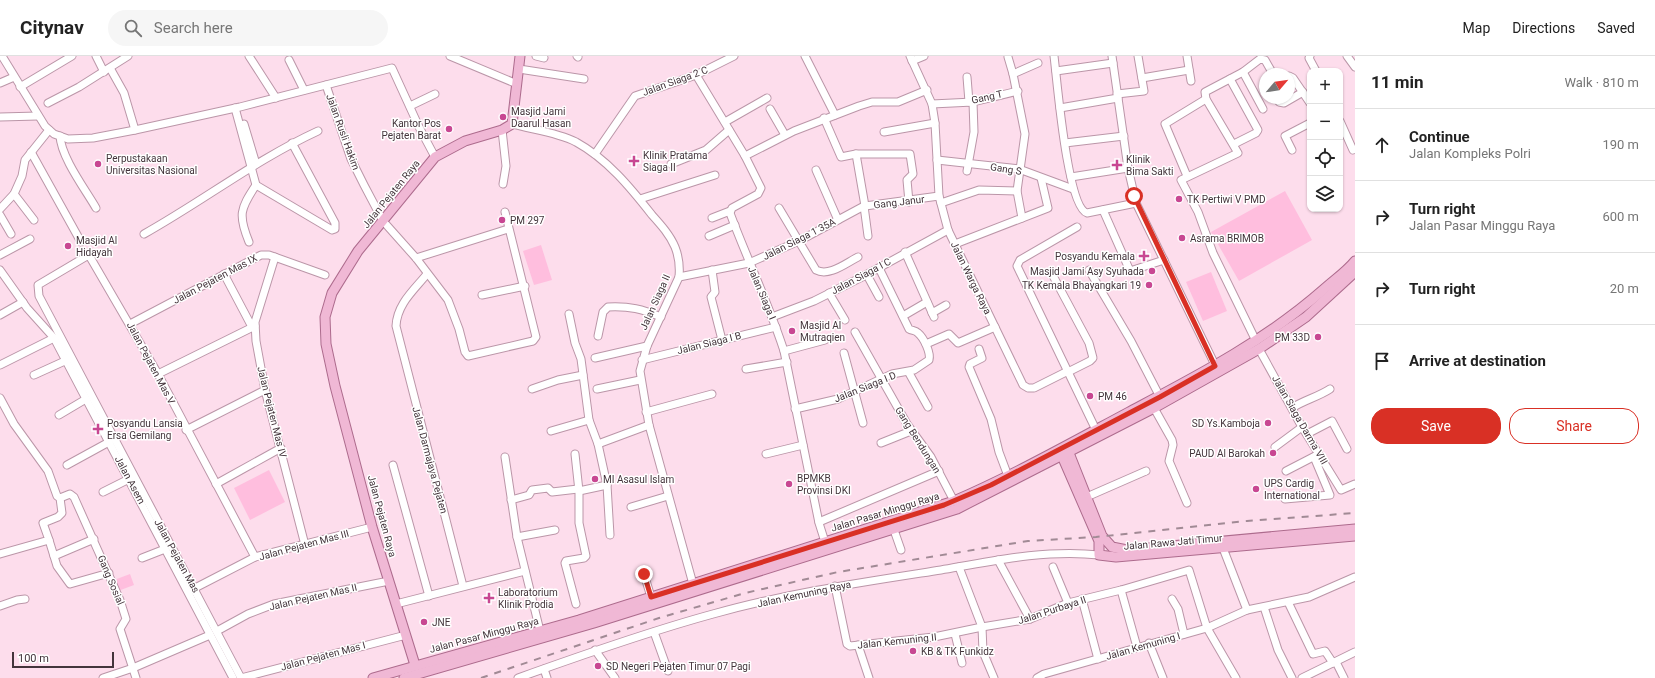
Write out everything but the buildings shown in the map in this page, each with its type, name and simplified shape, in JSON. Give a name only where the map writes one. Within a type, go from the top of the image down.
[{"type":"main road","points":[[435,157],[465,141],[502,130],[512,124],[520,56]]},
{"type":"main road","name":"Jalan Pejaten Raya","points":[[415,664],[372,527],[329,363],[325,323],[328,302],[338,281],[358,252],[435,157]]},
{"type":"main road","name":"Jalan Pasar Minggu Raya","points":[[404,678],[601,621],[957,509],[1154,408],[1216,368],[1301,309],[1355,261]]},
{"type":"main road","name":"Jalan Pasar Minggu Raya","points":[[1255,341],[1306,317],[1355,272]]},
{"type":"main road","name":"Jalan Pasar Minggu Raya","points":[[372,678],[415,664],[540,629],[649,593],[692,582],[824,538],[954,501],[1008,476],[1216,368]]},
{"type":"main road","name":"Jalan Rawa Jati Timur","points":[[1065,454],[1099,541],[1099,555],[1116,557],[1330,535],[1355,536]]},
{"type":"main road","name":"Jalan Rawa Jati Timur","points":[[1083,499],[1106,541],[1112,547],[1127,550],[1222,545]]},
{"type":"main road","name":"Jalan Rawa Jati Timur","points":[[1330,535],[1355,529]]},
{"type":"main road","points":[[1116,557],[1127,550]]},
{"type":"street","name":"Jalan Pejaten Raya","points":[[2,56],[38,116],[49,130],[68,139],[85,138],[135,130],[276,98],[392,68],[419,127],[435,157]]},
{"type":"street","points":[[20,87],[72,56]]},
{"type":"street","points":[[96,56],[124,94],[135,130]]},
{"type":"street","points":[[48,104],[107,70],[128,56]]},
{"type":"street","points":[[249,56],[276,98]]},
{"type":"street","points":[[450,56],[517,84]]},
{"type":"street","points":[[536,56],[544,58]]},
{"type":"street","name":"Jalan Siaga 2 C","points":[[595,154],[635,96],[696,75],[724,58],[734,56]]},
{"type":"street","points":[[805,56],[835,115]]},
{"type":"street","points":[[911,58],[924,56]]},
{"type":"street","points":[[1008,56],[1018,91],[1025,134],[1017,191],[1022,218]]},
{"type":"street","points":[[1054,56],[1065,143],[1073,188],[1079,206],[1084,212],[1092,212],[1136,203]]},
{"type":"street","points":[[1060,108],[1144,90],[1138,56]]},
{"type":"street","points":[[1187,56],[1190,81]]},
{"type":"street","points":[[1310,56],[1309,58],[1314,68]]},
{"type":"street","points":[[1347,56],[1355,67]]},
{"type":"street","name":"Jalan Warga Raya","points":[[911,58],[927,90],[932,104],[935,123],[940,200],[948,230],[994,327],[1025,387],[1034,388],[1068,372]]},
{"type":"street","points":[[1206,99],[1165,124],[1187,176],[1237,155],[1238,152],[1206,99],[1205,92],[1243,72],[1263,59],[1270,68]]},
{"type":"street","points":[[289,60],[304,90]]},
{"type":"street","points":[[1056,71],[1113,60],[1128,168],[1136,203],[1216,368]]},
{"type":"street","points":[[1013,74],[1038,63]]},
{"type":"street","points":[[519,69],[584,79]]},
{"type":"street","points":[[1142,78],[1189,70]]},
{"type":"street","points":[[1243,72],[1263,109]]},
{"type":"street","points":[[696,75],[745,156],[761,190],[758,194],[732,208],[730,211],[712,218]]},
{"type":"street","points":[[0,83],[14,77]]},
{"type":"street","points":[[967,77],[974,132],[968,167]]},
{"type":"street","points":[[1230,79],[1258,130],[1234,144]]},
{"type":"street","points":[[1295,81],[1307,98]]},
{"type":"street","name":"Jalan Rusli Hakim","points":[[326,85],[351,159],[383,221]]},
{"type":"street","points":[[745,156],[785,135],[824,118],[872,102],[898,102],[927,90]]},
{"type":"street","name":"Gang T","points":[[932,104],[971,102],[1018,91]]},
{"type":"street","points":[[1295,97],[1303,92]]},
{"type":"street","points":[[410,106],[435,94]]},
{"type":"street","points":[[725,122],[767,98]]},
{"type":"street","points":[[237,107],[254,166],[256,185],[244,203],[241,214],[241,221],[249,242]]},
{"type":"street","points":[[770,109],[785,135]]},
{"type":"street","points":[[0,117],[38,116]]},
{"type":"street","points":[[824,118],[840,156],[856,154],[910,154],[913,174],[907,180],[909,202]]},
{"type":"street","points":[[884,132],[935,123]]},
{"type":"street","name":"Jalan Siaga II","points":[[512,124],[565,137],[595,154],[640,199],[672,240],[680,264],[679,277],[647,346],[642,360],[640,380],[649,425],[692,582]]},
{"type":"street","points":[[1292,150],[1284,136],[1307,124]]},
{"type":"street","points":[[1343,128],[1353,150]]},
{"type":"street","points":[[0,209],[14,194],[25,160],[49,130]]},
{"type":"street","points":[[502,130],[506,166],[504,184]]},
{"type":"street","points":[[671,164],[706,150],[729,130]]},
{"type":"street","points":[[144,234],[174,217],[292,143],[318,131]]},
{"type":"street","points":[[60,136],[60,143],[66,156],[96,208]]},
{"type":"street","points":[[1065,143],[1124,136]]},
{"type":"street","points":[[256,185],[332,230],[336,228],[335,223],[292,143]]},
{"type":"street","points":[[31,152],[82,242]]},
{"type":"street","name":"Gang Janur","points":[[856,154],[864,205],[940,200],[979,190],[1017,191]]},
{"type":"street","name":"Gang S","points":[[937,160],[968,167],[1019,169],[1073,188]]},
{"type":"street","points":[[1071,177],[1128,168]]},
{"type":"street","points":[[816,170],[838,220]]},
{"type":"street","points":[[640,199],[715,175]]},
{"type":"street","name":"Jalan Siaga Darma VIII","points":[[1187,176],[1182,178],[1181,182],[1198,212],[1213,253],[1235,301],[1317,455],[1341,490],[1355,484]]},
{"type":"street","points":[[955,244],[1048,208],[1041,178]]},
{"type":"street","points":[[14,194],[34,220]]},
{"type":"street","name":"Jalan Siaga 1 35A","points":[[679,277],[749,263],[799,241],[864,206],[868,236]]},
{"type":"street","points":[[779,208],[816,270],[828,272],[858,257]]},
{"type":"street","points":[[1103,210],[1130,271],[1164,260]]},
{"type":"street","name":"Jalan Siaga I","points":[[730,211],[784,351],[819,522],[824,538]]},
{"type":"street","points":[[383,221],[416,258],[448,300],[459,329],[465,352],[470,357],[533,341],[537,335],[508,230],[505,212]]},
{"type":"street","points":[[0,215],[11,234]]},
{"type":"street","points":[[709,236],[736,226]]},
{"type":"street","points":[[1077,227],[1020,260],[1017,264],[1018,269],[1096,430]]},
{"type":"street","points":[[416,258],[508,230]]},
{"type":"street","name":"Jalan Siaga I C","points":[[772,318],[829,293],[879,268],[905,252],[948,230]]},
{"type":"street","points":[[0,255],[30,239]]},
{"type":"street","points":[[905,252],[933,315],[946,305]]},
{"type":"street","name":"Jalan Pejaten Mas IX","points":[[130,324],[261,254],[275,257],[325,275]]},
{"type":"street","name":"Jalan Pejaten Mas V","points":[[38,285],[89,256],[158,374],[186,430],[255,558]]},
{"type":"street","name":"Jalan Pejaten Mas IV","points":[[254,326],[275,257]]},
{"type":"street","points":[[879,268],[909,329],[918,332],[926,344],[950,334],[958,343],[994,327]]},
{"type":"street","name":"Jalan Asem","points":[[0,270],[23,302],[54,338],[233,678]]},
{"type":"street","points":[[712,270],[715,292],[711,297],[722,340]]},
{"type":"street","points":[[1089,270],[1108,299],[1160,397]]},
{"type":"street","points":[[1051,272],[1090,343],[1093,358],[1068,372]]},
{"type":"street","name":"Jalan Pejaten Mas IV","points":[[224,274],[254,326],[265,390],[305,545]]},
{"type":"street","name":"Jalan Darmajaya Pejaten","points":[[427,274],[397,313],[396,326],[399,345],[464,586]]},
{"type":"street","points":[[867,274],[879,298]]},
{"type":"street","name":"Jalan Pejaten Mas","points":[[38,285],[39,296],[122,456],[241,678]]},
{"type":"street","points":[[482,296],[524,286]]},
{"type":"street","points":[[829,293],[845,320]]},
{"type":"street","points":[[0,315],[23,302]]},
{"type":"street","points":[[903,316],[926,302]]},
{"type":"street","points":[[598,336],[603,312],[608,307],[633,307],[643,309],[661,317]]},
{"type":"street","points":[[569,314],[584,375],[589,420],[598,444],[607,485],[610,535]]},
{"type":"street","points":[[158,374],[254,326]]},
{"type":"street","name":"Jalan Siaga I B","points":[[642,360],[776,327]]},
{"type":"street","name":"Gang Bendungan","points":[[855,332],[911,431],[931,457],[954,501]]},
{"type":"street","points":[[0,365],[54,338]]},
{"type":"street","points":[[784,351],[824,340]]},
{"type":"street","name":"Jalan Siaga I D","points":[[795,409],[825,403],[897,373],[908,373],[922,366],[930,358],[926,344]]},
{"type":"street","points":[[595,358],[647,346]]},
{"type":"street","points":[[979,349],[982,358],[970,364],[969,367],[991,419],[999,451],[1008,476]]},
{"type":"street","points":[[844,353],[863,423]]},
{"type":"street","points":[[34,375],[66,360]]},
{"type":"street","points":[[746,369],[787,362]]},
{"type":"street","points":[[908,373],[928,407]]},
{"type":"street","points":[[532,389],[558,380],[584,375]]},
{"type":"street","points":[[597,389],[640,380]]},
{"type":"street","points":[[1292,408],[1305,401],[1318,397],[1330,389]]},
{"type":"street","points":[[186,430],[265,390]]},
{"type":"street","points":[[646,412],[712,394]]},
{"type":"street","points":[[0,398],[2,408],[48,471],[57,496],[60,498],[62,513],[58,517],[43,523],[60,570],[70,584],[109,574]]},
{"type":"street","points":[[59,414],[86,399]]},
{"type":"street","points":[[1154,408],[1172,440],[1173,445],[1169,461],[1187,503]]},
{"type":"street","points":[[551,431],[589,420]]},
{"type":"street","points":[[1307,434],[1332,421],[1347,449]]},
{"type":"street","points":[[598,444],[649,425]]},
{"type":"street","points":[[1275,447],[1302,427]]},
{"type":"street","points":[[881,444],[911,431]]},
{"type":"street","points":[[67,465],[109,442]]},
{"type":"street","points":[[766,454],[803,445]]},
{"type":"street","points":[[216,484],[281,448]]},
{"type":"street","points":[[575,454],[579,523],[586,556],[584,558],[565,562],[576,604]]},
{"type":"street","points":[[1285,499],[1330,495],[1317,455],[1286,470]]},
{"type":"street","points":[[506,457],[517,536],[540,629]]},
{"type":"street","points":[[393,465],[429,596]]},
{"type":"street","points":[[1083,499],[1146,471]]},
{"type":"street","points":[[819,522],[940,474]]},
{"type":"street","points":[[102,492],[129,479]]},
{"type":"street","points":[[511,500],[529,495],[532,490],[548,488],[552,492],[578,490],[607,485]]},
{"type":"street","name":"Gang Sosial","points":[[60,498],[70,494],[74,497],[120,600],[126,619],[120,629],[136,678]]},
{"type":"street","points":[[631,507],[668,496]]},
{"type":"street","name":"Jalan Pejaten Mas III","points":[[194,588],[255,558],[372,527]]},
{"type":"street","points":[[517,536],[555,530]]},
{"type":"street","points":[[894,530],[901,550]]},
{"type":"street","points":[[54,556],[94,539]]},
{"type":"street","points":[[0,554],[48,540]]},
{"type":"street","points":[[1222,545],[1247,610]]},
{"type":"street","points":[[142,558],[165,549]]},
{"type":"street","name":"Jalan Kemuning Raya","points":[[518,678],[595,650],[713,614],[835,586],[998,560],[1076,552],[1099,555]]},
{"type":"street","points":[[998,560],[1030,619]]},
{"type":"street","points":[[959,567],[982,627],[983,652],[994,678]]},
{"type":"street","points":[[1052,567],[1068,603]]},
{"type":"street","name":"Jalan Purbaya II","points":[[982,627],[1030,619],[1068,603],[1121,590],[1190,570],[1207,628]]},
{"type":"street","points":[[396,604],[525,571]]},
{"type":"street","points":[[644,574],[649,593]]},
{"type":"street","name":"Jalan Kemuning I","points":[[1037,678],[1044,674],[1149,643],[1207,628],[1247,610],[1310,597],[1355,577]]},
{"type":"street","name":"Jalan Pejaten Mas II","points":[[217,631],[248,614],[274,604],[389,581]]},
{"type":"street","name":"Jalan Kemuning II","points":[[835,586],[847,644],[850,646],[955,634],[982,627]]},
{"type":"street","points":[[1121,590],[1137,647]]},
{"type":"street","points":[[0,606],[25,599]]},
{"type":"street","points":[[1082,599],[1098,659]]},
{"type":"street","points":[[1172,599],[1178,609],[1184,634]]},
{"type":"street","points":[[1288,602],[1313,654],[1325,652],[1344,678]]},
{"type":"street","points":[[1264,607],[1278,650],[1292,678]]},
{"type":"street","points":[[1207,628],[1236,678]]},
{"type":"street","points":[[654,632],[668,671]]},
{"type":"street","points":[[955,634],[962,663]]},
{"type":"street","points":[[103,678],[133,668],[210,635]]},
{"type":"street","name":"Jalan Pejaten Mas I","points":[[241,678],[406,636]]},
{"type":"street","points":[[1149,643],[1162,678]]},
{"type":"street","points":[[858,645],[869,678]]},
{"type":"street","points":[[595,650],[615,678]]},
{"type":"street","points":[[1302,678],[1314,676],[1355,652]]},
{"type":"street","points":[[544,669],[547,678]]},
{"type":"street","points":[[1055,671],[1059,678]]},
{"type":"shaded area","points":[[1285,191],[1312,240],[1239,281],[1211,232]]},
{"type":"shaded area","points":[[541,245],[552,280],[534,285],[523,251]]},
{"type":"shaded area","points":[[1211,272],[1227,311],[1203,321],[1186,282]]},
{"type":"shaded area","points":[[269,470],[285,502],[250,520],[234,488]]},
{"type":"shaded area","points":[[130,574],[134,585],[118,591],[114,580]]},
{"type":"railway","points":[[481,678],[659,618],[745,593],[838,572],[1028,541],[1096,537],[1247,521],[1355,513]]},
{"type":"place","name":"Masjid Jami Daarul Hasan","points":[[503,117]]},
{"type":"place","name":"Kantor Pos Pejaten Barat","points":[[449,129]]},
{"type":"place","name":"Klinik Pratama Siaga II","points":[[634,161]]},
{"type":"place","name":"Perpustakaan Universitas Nasional","points":[[98,164]]},
{"type":"place","name":"Klinik Bima Sakti","points":[[1117,165]]},
{"type":"place","name":"TK Pertiwi V PMD","points":[[1179,199]]},
{"type":"place","name":"PM 297","points":[[502,220]]},
{"type":"place","name":"Asrama BRIMOB","points":[[1182,238]]},
{"type":"place","name":"Masjid Al Hidayah","points":[[68,246]]},
{"type":"place","name":"Posyandu Kemala","points":[[1144,256]]},
{"type":"place","name":"Masjid Jami Asy Syuhada","points":[[1152,271]]},
{"type":"place","name":"TK Kemala Bhayangkari 19","points":[[1149,285]]},
{"type":"place","name":"Masjid Al Mutraqien","points":[[792,331]]},
{"type":"place","name":"PM 33D","points":[[1318,337]]},
{"type":"place","name":"PM 46","points":[[1090,396]]},
{"type":"place","name":"SD Ys.Kamboja","points":[[1268,423]]},
{"type":"place","name":"Posyandu Lansia Ersa Gemilang","points":[[98,429]]},
{"type":"place","name":"PAUD Al Barokah","points":[[1273,453]]},
{"type":"place","name":"MI Asasul Islam","points":[[595,479]]},
{"type":"place","name":"BPMKB Provinsi DKI","points":[[789,484]]},
{"type":"place","name":"UPS Cardig International","points":[[1256,489]]},
{"type":"place","name":"Laboratorium Klinik Prodia","points":[[489,598]]},
{"type":"place","name":"JNE","points":[[424,622]]},
{"type":"place","name":"KB & TK Funkidz","points":[[913,651]]},
{"type":"place","name":"SD Negeri Pejaten Timur 07 Pagi","points":[[598,666]]},
{"type":"route","points":[[644,574],[651,597],[944,505],[991,485],[1160,397],[1215,366],[1196,329],[1134,196]]}]
